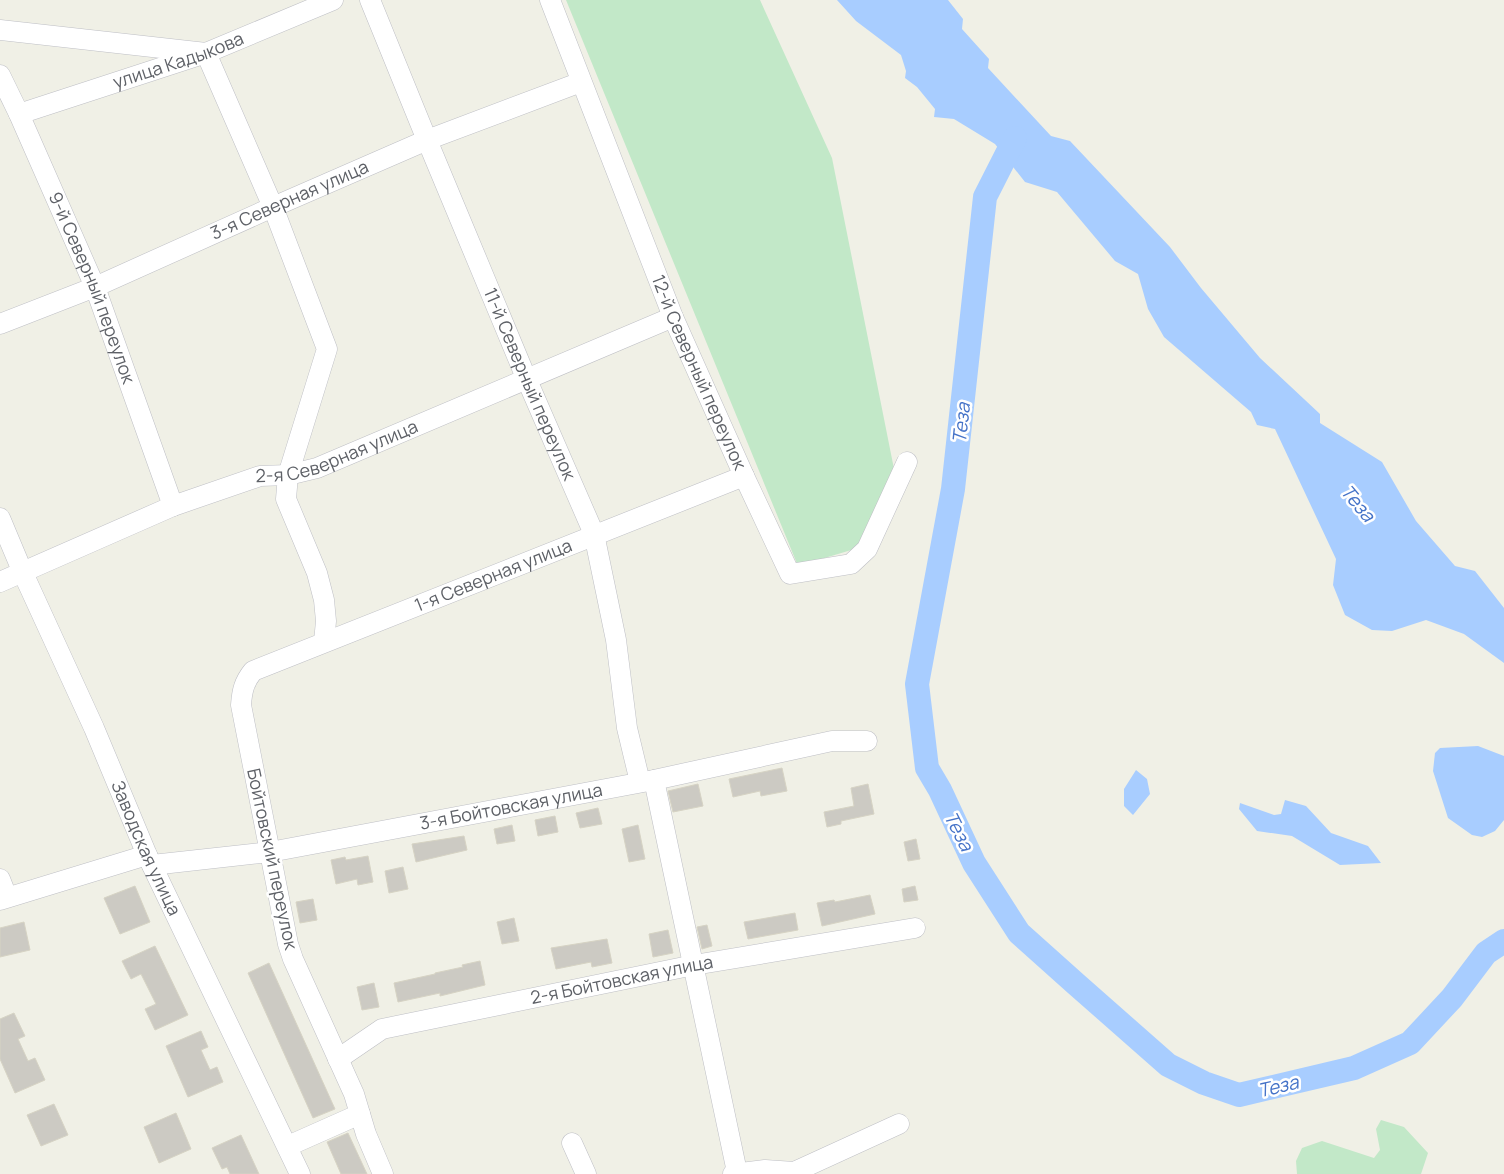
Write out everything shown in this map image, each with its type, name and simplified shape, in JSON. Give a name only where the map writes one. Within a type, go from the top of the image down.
[{"type":"street","name":"улица Кадыкова","points":[[20,114],[206,53],[333,0]]},
{"type":"street","name":"11-й Северный переулок","points":[[370,0],[527,380],[594,534],[616,640],[627,728],[647,781],[694,965],[735,1173]]},
{"type":"street","name":"12-й Северный переулок","points":[[550,0],[674,317],[744,476],[790,574],[851,564],[867,549],[907,462]]},
{"type":"street","points":[[0,30],[206,53],[273,206],[327,349],[288,475],[286,499],[317,573],[324,600],[326,621],[324,642]]},
{"type":"street","name":"9-й Северный переулок","points":[[0,75],[20,114],[95,287],[173,506]]},
{"type":"street","name":"3-я Северная улица","points":[[0,324],[95,287],[273,206],[427,140],[581,82]]},
{"type":"street","name":"2-я Северная улица","points":[[0,582],[173,506],[260,476],[288,475],[317,468],[674,317]]},
{"type":"street","name":"1-я Северная улица","points":[[245,680],[253,671],[744,476]]},
{"type":"street","name":"Заводская улица","points":[[0,518],[94,728],[149,860],[300,1174]]},
{"type":"street","name":"Бойтовский переулок","points":[[245,680],[241,705],[290,950],[354,1094],[368,1140],[383,1174]]},
{"type":"street","name":"3-я Бойтовская улица","points":[[149,860],[270,852],[647,781],[832,741],[868,742]]},
{"type":"street","points":[[0,879],[4,898],[149,860]]},
{"type":"street","name":"2-я Бойтовская улица","points":[[338,1059],[382,1028],[694,965],[915,928]]},
{"type":"street","points":[[288,1146],[360,1114]]},
{"type":"street","points":[[735,1173],[765,1170],[795,1173],[899,1124]]},
{"type":"street","points":[[572,1142],[581,1172]]},
{"type":"green space","points":[[566,0],[760,0],[832,158],[897,484],[868,545],[798,566]]},
{"type":"green space","points":[[1381,1120],[1404,1127],[1428,1153],[1421,1174],[1297,1174],[1296,1161],[1302,1148],[1322,1141],[1374,1158],[1380,1150],[1376,1129]]},
{"type":"water","points":[[837,0],[948,0],[963,19],[962,29],[989,59],[988,68],[1051,136],[1070,141],[1170,247],[1201,288],[1260,358],[1320,414],[1320,423],[1382,462],[1416,521],[1455,566],[1475,571],[1504,608],[1504,663],[1464,634],[1426,620],[1392,631],[1372,630],[1345,615],[1333,585],[1336,559],[1275,429],[1257,425],[1251,412],[1164,337],[1148,309],[1138,274],[1115,261],[1057,192],[1025,182],[995,144],[954,119],[934,117],[935,109],[917,87],[905,78],[906,71],[901,55],[856,21]]},
{"type":"water","points":[[1478,746],[1504,756],[1504,820],[1495,831],[1482,837],[1472,835],[1448,818],[1433,771],[1435,753],[1440,748]]},
{"type":"water","points":[[1136,770],[1147,779],[1150,794],[1133,815],[1124,806],[1124,789]]},
{"type":"water","points":[[1285,800],[1306,806],[1331,833],[1368,846],[1381,863],[1340,865],[1292,836],[1257,831],[1239,809],[1240,803],[1274,815],[1281,814]]},
{"type":"building","points":[[782,768],[787,791],[761,796],[760,791],[733,797],[729,779]]},
{"type":"building","points":[[698,784],[703,806],[673,812],[668,791]]},
{"type":"building","points":[[868,784],[874,814],[841,821],[841,824],[827,827],[824,812],[854,806],[851,788]]},
{"type":"building","points":[[598,808],[602,824],[580,828],[576,813]]},
{"type":"building","points":[[555,816],[558,832],[538,836],[535,820]]},
{"type":"building","points":[[512,825],[515,841],[497,844],[494,829]]},
{"type":"building","points":[[638,825],[645,859],[629,862],[622,829]]},
{"type":"building","points":[[464,836],[467,850],[416,862],[412,844]]},
{"type":"building","points":[[916,839],[920,859],[908,861],[904,842]]},
{"type":"building","points":[[368,856],[373,882],[358,885],[357,879],[336,884],[331,860],[345,857],[346,860]]},
{"type":"building","points":[[403,867],[408,889],[389,893],[385,871]]},
{"type":"building","points":[[135,886],[150,922],[120,934],[104,898]]},
{"type":"building","points":[[915,886],[918,900],[904,902],[902,889]]},
{"type":"building","points":[[870,895],[875,914],[822,926],[817,903],[834,900],[835,902]]},
{"type":"building","points":[[313,899],[317,920],[300,923],[296,902]]},
{"type":"building","points":[[795,913],[798,930],[748,939],[744,922]]},
{"type":"building","points":[[514,918],[519,941],[502,944],[497,922]]},
{"type":"building","points":[[24,922],[30,950],[0,957],[0,928]]},
{"type":"building","points":[[707,925],[712,946],[702,949],[697,927]]},
{"type":"building","points":[[668,930],[673,953],[653,957],[649,934]]},
{"type":"building","points":[[607,939],[612,963],[592,967],[591,962],[556,969],[551,948]]},
{"type":"building","points":[[155,946],[188,1015],[155,1030],[145,1009],[156,1004],[141,974],[131,979],[122,961]]},
{"type":"building","points":[[480,961],[485,985],[440,996],[440,993],[398,1002],[394,983],[463,967],[462,965]]},
{"type":"building","points":[[269,963],[335,1109],[313,1118],[248,973]]},
{"type":"building","points":[[374,983],[379,1007],[362,1010],[357,987]]},
{"type":"building","points":[[14,1013],[25,1036],[18,1039],[28,1061],[35,1058],[45,1080],[15,1093],[0,1059],[0,1019]]},
{"type":"building","points":[[201,1031],[208,1047],[201,1050],[210,1070],[217,1067],[223,1082],[188,1097],[166,1046]]},
{"type":"building","points":[[54,1104],[68,1135],[41,1146],[27,1115]]},
{"type":"building","points":[[176,1113],[191,1149],[159,1163],[144,1127]]},
{"type":"building","points":[[348,1133],[367,1174],[341,1174],[327,1142]]},
{"type":"building","points":[[241,1135],[259,1174],[230,1174],[227,1167],[222,1169],[212,1148]]},
{"type":"waterway","name":"Теза","points":[[1015,138],[985,197],[953,489],[917,684],[927,768],[940,790],[974,863],[1019,933],[1168,1065],[1204,1083],[1239,1095],[1354,1068],[1410,1043],[1452,998],[1486,953],[1504,941]]}]
